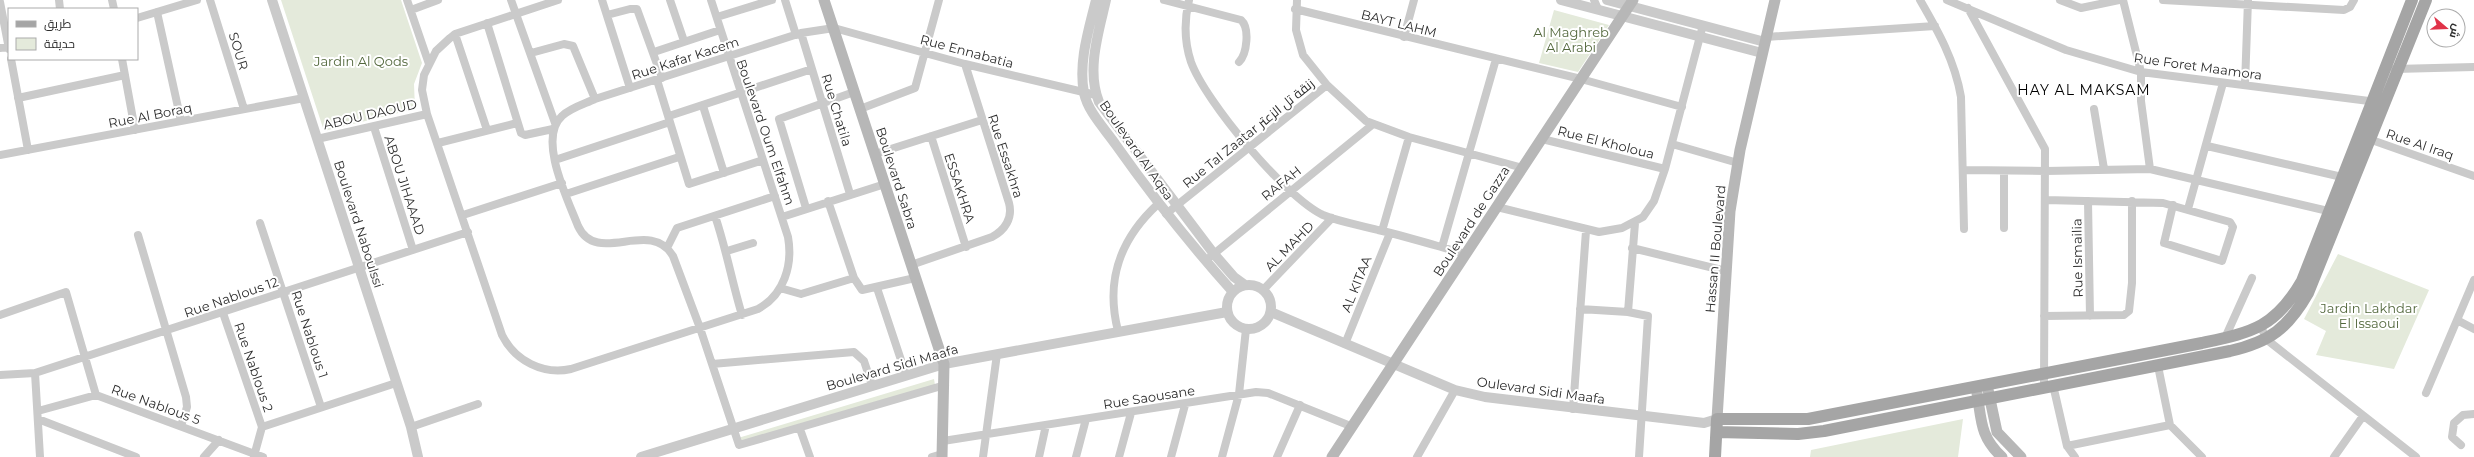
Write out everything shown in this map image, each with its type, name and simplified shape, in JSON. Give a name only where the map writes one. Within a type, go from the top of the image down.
[{"type":"main road","name":"Boulevard Sabra","points":[[824,0],[944,364],[945,385],[943,441],[939,456]]},
{"type":"main road","name":"Hassan II Boulevard","points":[[1715,457],[1730,212],[1738,163],[1764,44],[1776,0]]},
{"type":"main road","points":[[1717,418],[1808,419],[2225,338],[2261,326],[2276,316],[2293,296],[2302,281],[2328,211],[2412,0]]},
{"type":"main road","points":[[1717,432],[1813,432],[2158,366],[2243,348],[2266,340],[2290,321],[2308,293],[2426,0]]},
{"type":"main road","name":"Boulevard de Gazza","points":[[1332,457],[1631,3]]},
{"type":"main road","points":[[1982,386],[1984,399],[1985,437],[1990,446],[2002,457]]},
{"type":"main road","points":[[1984,399],[1997,432],[2021,457]]},
{"type":"street","points":[[138,18],[197,0]]},
{"type":"street","name":"SOUR","points":[[210,0],[244,109]]},
{"type":"street","name":"Boulevard Naboulssi","points":[[272,0],[411,427],[418,457]]},
{"type":"street","points":[[407,0],[429,64]]},
{"type":"street","points":[[411,10],[438,0]]},
{"type":"street","points":[[511,0],[531,53],[554,126],[551,138],[555,160],[580,232],[588,238],[611,244],[650,239],[667,248],[672,256],[700,328],[737,443],[742,445],[800,429],[945,385]]},
{"type":"street","points":[[558,0],[455,34],[436,51],[429,64],[422,90],[427,114],[507,344],[526,361],[537,368],[558,371],[571,369],[742,315],[766,304],[780,288],[801,294],[854,278]]},
{"type":"street","points":[[602,0],[630,88]]},
{"type":"street","points":[[670,0],[684,41]]},
{"type":"street","name":"Boulevard Oum Elfahm","points":[[711,0],[728,56],[782,217],[790,249],[788,266],[780,288]]},
{"type":"street","points":[[716,17],[752,3],[772,0]]},
{"type":"street","name":"Rue Chatila","points":[[786,0],[823,102],[850,194]]},
{"type":"street","points":[[860,109],[915,88],[939,0]]},
{"type":"street","name":"Boulevard Al Aqsa","points":[[1096,0],[1085,49],[1084,93],[1095,116],[1158,204],[1205,261],[1233,292]]},
{"type":"street","points":[[1106,0],[1094,62],[1096,95],[1105,112],[1214,254],[1234,277],[1245,285],[1257,286],[1263,290],[1270,300],[1271,312],[1262,326],[1246,329],[1235,325],[1227,312],[1228,300],[1233,292],[1245,285]]},
{"type":"street","points":[[1164,0],[1188,3],[1238,18],[1244,22],[1245,54],[1239,62]]},
{"type":"street","points":[[1297,0],[1295,9],[1296,37],[1301,50],[1313,70],[1356,114],[1372,125],[1409,137],[1522,168]]},
{"type":"street","points":[[1404,37],[1414,0]]},
{"type":"street","points":[[1561,0],[1596,5],[1622,16],[1700,38],[1764,44],[1935,26]]},
{"type":"street","points":[[1607,0],[1631,3],[1764,44]]},
{"type":"street","points":[[1920,0],[1935,26],[1958,76],[1961,97],[1964,229]]},
{"type":"street","name":"Rue Foret Maamora","points":[[1948,0],[2066,50],[2141,72],[2385,103]]},
{"type":"street","points":[[2060,0],[2081,8],[2119,0]]},
{"type":"street","points":[[2123,0],[2141,72],[2141,101],[2150,169]]},
{"type":"street","points":[[2163,0],[2248,3],[2344,10],[2350,7],[2354,0]]},
{"type":"street","points":[[0,2],[8,43]]},
{"type":"street","points":[[1188,3],[1184,20],[1186,40],[1194,70],[1206,92],[1249,147],[1290,191],[1311,208],[1332,218],[1466,254]]},
{"type":"street","points":[[2245,85],[2248,3]]},
{"type":"street","points":[[1968,8],[2041,143],[2046,158],[2043,374],[2067,446],[2075,457]]},
{"type":"street","points":[[607,15],[630,9],[637,9],[654,52],[679,157],[689,184],[763,160]]},
{"type":"street","name":"BAYT LAHM","points":[[1295,9],[1404,37],[1581,79],[1682,107]]},
{"type":"street","points":[[158,12],[181,121]]},
{"type":"street","points":[[487,24],[517,123],[523,135],[554,126]]},
{"type":"street","points":[[1497,207],[1586,231],[1613,231],[1635,222],[1650,208],[1665,169],[1703,25]]},
{"type":"street","name":"Rue Kafar Kacem","points":[[554,126],[570,110],[595,99],[798,34],[834,28]]},
{"type":"street","name":"Rue Ennabatia","points":[[834,28],[965,64],[1096,95]]},
{"type":"street","points":[[654,52],[720,30]]},
{"type":"street","points":[[455,34],[487,130]]},
{"type":"street","points":[[531,53],[564,44],[573,46],[595,99]]},
{"type":"street","points":[[1442,247],[1496,59]]},
{"type":"street","points":[[11,60],[28,150]]},
{"type":"street","points":[[122,60],[135,130]]},
{"type":"street","name":"Rue Essakhra","points":[[911,265],[966,247],[996,235],[1005,226],[1010,214],[1009,203],[965,64]]},
{"type":"street","points":[[2384,70],[2398,68],[2474,67]]},
{"type":"street","points":[[555,160],[703,106],[812,69]]},
{"type":"street","points":[[18,98],[125,75]]},
{"type":"street","points":[[2188,209],[2207,146],[2223,83]]},
{"type":"street","name":"Rue Tal Zaatar زنقة تل الزعتر","points":[[1166,214],[1326,85]]},
{"type":"street","points":[[806,208],[779,119],[854,92]]},
{"type":"street","name":"Rue Al Boraq","points":[[0,155],[304,98]]},
{"type":"street","points":[[703,106],[724,173]]},
{"type":"street","points":[[2094,109],[2104,169]]},
{"type":"street","name":"ABOU DAOUD","points":[[317,138],[374,127],[427,114]]},
{"type":"street","points":[[875,154],[982,120]]},
{"type":"street","points":[[438,143],[517,123]]},
{"type":"street","name":"RAFAH","points":[[1205,261],[1372,125]]},
{"type":"street","name":"ABOU JIHAAAD","points":[[374,127],[413,250]]},
{"type":"street","name":"Rue Al Iraq","points":[[2358,135],[2474,176]]},
{"type":"street","name":"ESSAKHRA","points":[[931,136],[966,247]]},
{"type":"street","name":"AL KITAA","points":[[1345,344],[1386,232],[1409,137]]},
{"type":"street","name":"Rue El Kholoua","points":[[1542,139],[1665,169]]},
{"type":"street","points":[[1672,144],[1738,163]]},
{"type":"street","points":[[2207,146],[2342,177]]},
{"type":"street","points":[[566,194],[679,157]]},
{"type":"street","points":[[1963,170],[2046,171],[2150,169],[2328,211]]},
{"type":"street","points":[[2004,170],[2004,228]]},
{"type":"street","points":[[463,215],[562,183]]},
{"type":"street","points":[[782,217],[884,184]]},
{"type":"street","points":[[667,248],[677,228],[775,196]]},
{"type":"street","points":[[2046,200],[2132,201],[2173,205],[2233,224],[2222,261],[2164,244],[2173,205]]},
{"type":"street","points":[[828,201],[854,278],[862,290],[877,288],[915,278]]},
{"type":"street","name":"Rue Ismailia","points":[[2088,201],[2090,316]]},
{"type":"street","points":[[2044,316],[2090,316],[2124,314],[2129,311],[2132,283],[2132,201]]},
{"type":"street","points":[[1118,331],[1114,290],[1120,257],[1134,229],[1158,204]]},
{"type":"street","points":[[716,216],[727,251],[728,268],[742,315]]},
{"type":"street","name":"AL MAHD","points":[[1263,290],[1332,218]]},
{"type":"street","points":[[1628,312],[1635,222]]},
{"type":"street","name":"Rue Nablous 1","points":[[260,223],[284,291],[321,407]]},
{"type":"street","points":[[1573,409],[1586,231]]},
{"type":"street","name":"Rue Nablous 12","points":[[0,375],[35,373],[85,355],[223,313],[358,266],[468,232]]},
{"type":"street","points":[[138,235],[187,402],[181,426]]},
{"type":"street","points":[[727,251],[752,243]]},
{"type":"street","points":[[1632,248],[1726,271]]},
{"type":"street","points":[[2225,338],[2252,278]]},
{"type":"street","points":[[2426,393],[2474,280]]},
{"type":"street","points":[[877,288],[906,375]]},
{"type":"street","points":[[0,315],[66,292],[96,395]]},
{"type":"street","points":[[1580,309],[1628,312],[1648,316],[1639,457]]},
{"type":"street","name":"Boulevard Sidi Maafa","points":[[641,457],[731,428],[944,364],[1227,312]]},
{"type":"street","name":"Oulevard Sidi Maafa","points":[[1271,312],[1455,390],[1485,397],[1573,409],[1642,415],[1704,423]]},
{"type":"street","name":"Rue Nablous 2","points":[[223,313],[262,427],[258,456]]},
{"type":"street","points":[[2457,320],[2474,329]]},
{"type":"street","points":[[2261,326],[2266,340],[2416,457]]},
{"type":"street","points":[[1222,457],[1239,394],[1246,329]]},
{"type":"street","points":[[712,364],[854,352],[864,360],[872,385]]},
{"type":"street","points":[[983,457],[997,354]]},
{"type":"street","points":[[2158,366],[2170,425],[2202,457]]},
{"type":"street","points":[[35,373],[40,457]]},
{"type":"street","points":[[262,427],[396,383]]},
{"type":"street","points":[[1417,457],[1455,390]]},
{"type":"street","name":"Rue Saousane","points":[[943,441],[1185,405],[1239,394],[1268,393],[1353,427]]},
{"type":"street","name":"Rue Nablous 5","points":[[38,415],[96,395],[219,440],[258,456]]},
{"type":"street","points":[[411,427],[478,404]]},
{"type":"street","points":[[1171,457],[1185,405]]},
{"type":"street","points":[[1277,457],[1300,405]]},
{"type":"street","points":[[1119,457],[1131,413]]},
{"type":"street","points":[[2461,445],[2452,437],[2454,423],[2463,415],[2474,414]]},
{"type":"street","points":[[38,415],[136,457]]},
{"type":"street","points":[[2334,457],[2363,416]]},
{"type":"street","points":[[1704,423],[1717,418]]},
{"type":"street","points":[[1076,457],[1086,419]]},
{"type":"street","points":[[1704,423],[1717,432]]},
{"type":"street","points":[[1039,457],[1046,425]]},
{"type":"street","points":[[2067,446],[2170,425]]},
{"type":"street","points":[[800,429],[810,457]]},
{"type":"street","points":[[204,457],[219,440]]},
{"type":"green space","name":"Jardin Al Qods","points":[[281,0],[401,0],[422,63],[414,84],[415,109],[324,131]]},
{"type":"green space","name":"Al Maghreb Al Arabi","points":[[1554,10],[1609,25],[1578,72],[1539,63]]},
{"type":"green space","name":"Jardin Lakhdar El Issaoui","points":[[2338,254],[2429,290],[2394,369],[2316,355],[2326,331],[2304,319]]},
{"type":"green space","points":[[934,379],[935,385],[740,444],[738,438]]},
{"type":"green space","points":[[1963,419],[1958,457],[1810,457],[1811,450]]},
{"type":"district","name":"HAY AL MAKSAM","points":[[2084,90]]}]
